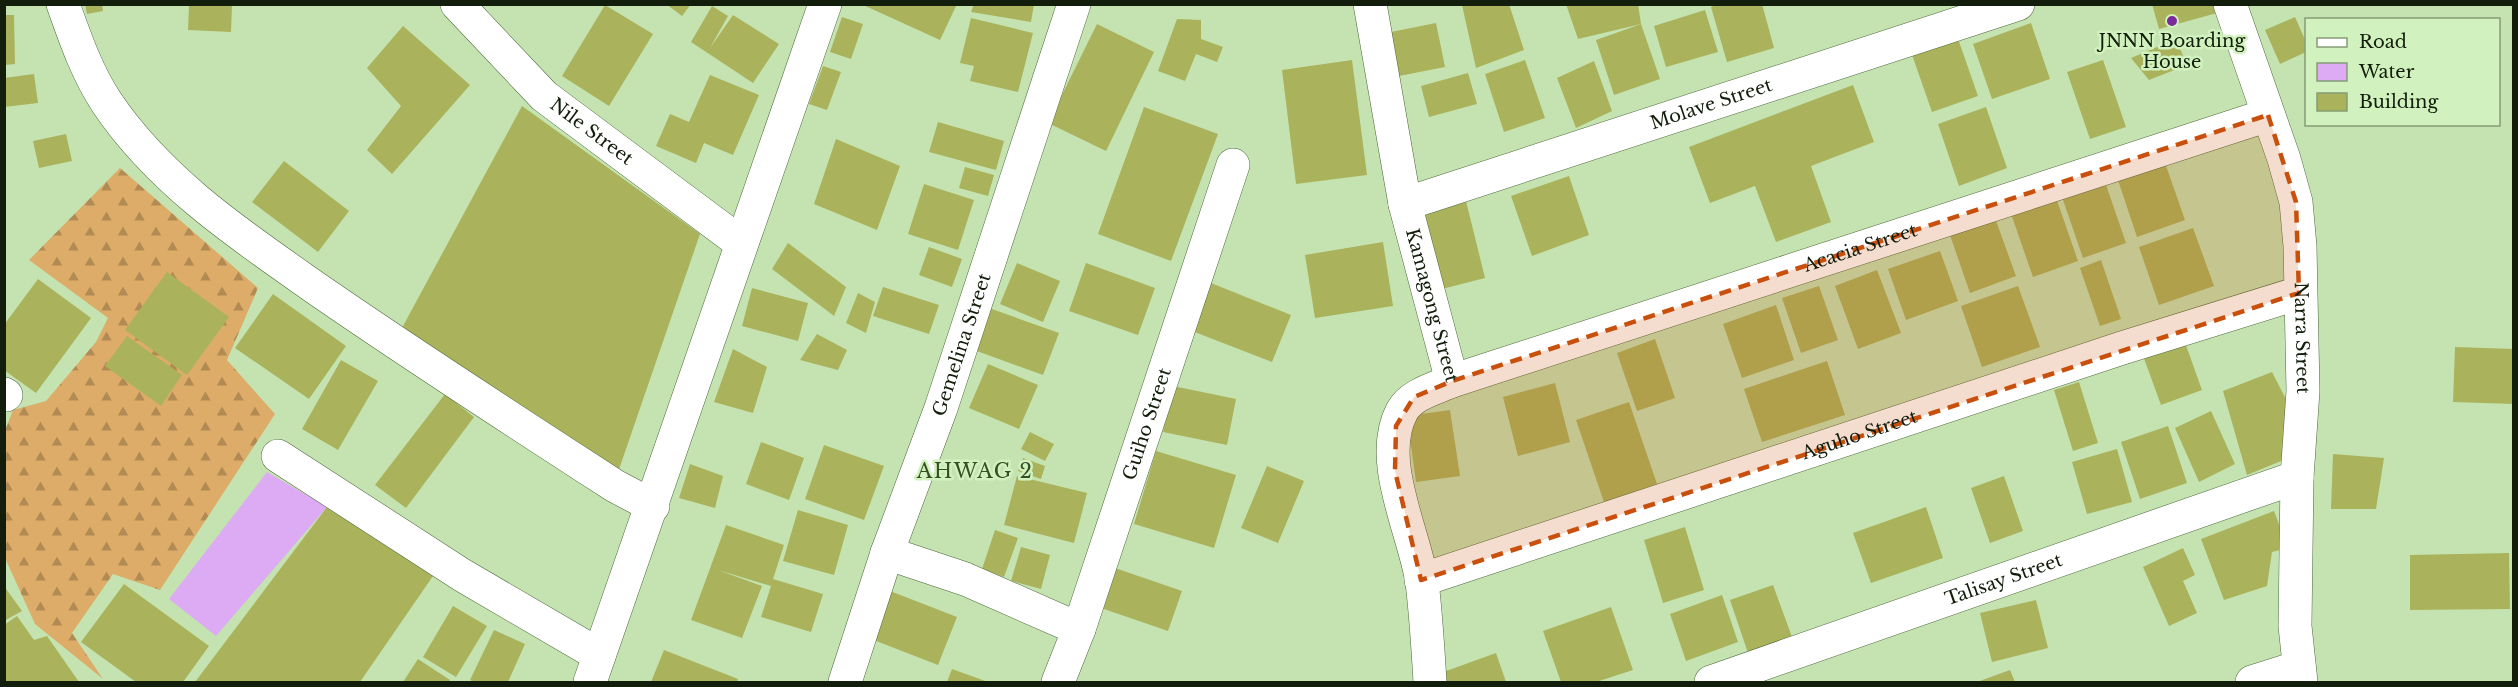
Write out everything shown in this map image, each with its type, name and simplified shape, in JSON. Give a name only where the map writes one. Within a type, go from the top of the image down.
[{"type":"street","points":[[63,4],[78,46],[107,103],[143,149],[186,193],[394,342],[615,486],[653,506]]},
{"type":"street","name":"Nile Street","points":[[457,4],[544,96],[741,243]]},
{"type":"street","points":[[278,456],[462,575],[594,669],[653,506],[741,243],[825,4]]},
{"type":"street","name":"Gemelina Street","points":[[845,682],[887,553],[941,408],[1074,4]]},
{"type":"street","name":"Molave Street","points":[[1405,204],[2018,4]]},
{"type":"street","name":"Narra Street","points":[[2230,4],[2284,159],[2296,202],[2300,246],[2299,293],[2303,391],[2297,477],[2295,626],[2300,675]]},
{"type":"street","name":"Kamagong Street","points":[[1376,6],[1405,204],[1452,381],[1414,397],[1403,409],[1396,426],[1395,471],[1421,580],[1430,682]]},
{"type":"street","name":"Acacia Street","points":[[1452,381],[2268,115]]},
{"type":"street","name":"Guiho Street","points":[[1058,682],[1079,629],[1233,165]]},
{"type":"street","name":"Aguho Street","points":[[1421,580],[2122,348],[2299,293]]},
{"type":"street","name":"Talisay Street","points":[[1711,682],[2297,477]]},
{"type":"street","points":[[887,553],[965,579],[1079,629]]},
{"type":"street","points":[[2252,682],[2300,675]]},
{"type":"highlighted area","points":[[2268,115],[2296,202],[2299,293],[1421,580],[1395,471],[1396,426],[1414,397],[1452,381]]},
{"type":"green space","points":[[120,168],[258,288],[227,360],[275,414],[160,590],[113,574],[72,633],[103,679],[35,624],[5,558],[4,433],[13,410],[46,401],[96,342],[108,318],[29,260]]},
{"type":"water","points":[[267,472],[327,507],[216,636],[169,599]]},
{"type":"building","points":[[85,4],[102,4],[103,11],[87,14]]},
{"type":"building","points":[[666,4],[691,4],[682,16]]},
{"type":"building","points":[[861,4],[957,4],[940,40]]},
{"type":"building","points":[[974,4],[1034,4],[1031,22],[971,12]]},
{"type":"building","points":[[1509,4],[1524,50],[1476,68],[1462,5]]},
{"type":"building","points":[[1566,4],[1638,4],[1641,24],[1578,39]]},
{"type":"building","points":[[1718,4],[1762,4],[1774,48],[1727,62],[1711,7]]},
{"type":"building","name":"JNNN Boarding House","points":[[2152,4],[2214,4],[2217,13],[2159,29]]},
{"type":"building","points":[[189,5],[232,5],[231,32],[188,30]]},
{"type":"building","points":[[605,5],[653,34],[609,106],[562,76]]},
{"type":"building","points":[[712,6],[728,16],[710,48],[733,15],[779,44],[753,83],[691,42]]},
{"type":"building","points":[[1705,10],[1718,52],[1666,67],[1654,26]]},
{"type":"building","points":[[4,15],[14,15],[15,64],[4,65]]},
{"type":"building","points":[[842,17],[863,24],[851,59],[830,52]]},
{"type":"building","points":[[2295,17],[2305,40],[2305,52],[2280,64],[2265,30]]},
{"type":"building","points":[[971,18],[1033,33],[1018,92],[970,81],[974,66],[960,63]]},
{"type":"building","points":[[1177,19],[1201,20],[1201,39],[1223,47],[1217,62],[1196,54],[1185,81],[1158,71]]},
{"type":"building","points":[[1436,23],[1445,67],[1399,76],[1391,32]]},
{"type":"building","points":[[2031,23],[2050,79],[1992,99],[1973,44]]},
{"type":"building","points":[[1097,24],[1154,52],[1106,151],[1048,123]]},
{"type":"building","points":[[1641,24],[1660,79],[1614,95],[1596,40]]},
{"type":"building","points":[[403,26],[470,85],[392,174],[367,150],[401,106],[367,68]]},
{"type":"building","points":[[1956,33],[1978,96],[1932,112],[1910,49]]},
{"type":"building","points":[[2176,39],[2187,65],[2149,80],[2131,58]]},
{"type":"building","points":[[1352,60],[1367,175],[1296,184],[1282,70]]},
{"type":"building","points":[[1525,60],[1545,118],[1504,132],[1485,74]]},
{"type":"building","points":[[2103,60],[2126,127],[2090,139],[2067,72]]},
{"type":"building","points":[[1594,61],[1612,111],[1576,128],[1557,78]]},
{"type":"building","points":[[823,66],[841,72],[827,110],[809,104]]},
{"type":"building","points":[[1468,73],[1477,104],[1429,117],[1421,86]]},
{"type":"building","points":[[34,74],[38,103],[4,107],[4,78]]},
{"type":"building","points":[[710,75],[759,95],[733,155],[704,143],[696,163],[656,146],[670,114],[689,122]]},
{"type":"building","points":[[1853,85],[1874,142],[1811,166],[1831,222],[1776,242],[1755,186],[1710,203],[1689,147]]},
{"type":"building","points":[[522,106],[700,234],[615,481],[396,339]]},
{"type":"building","points":[[1144,107],[1218,134],[1171,261],[1098,234]]},
{"type":"building","points":[[1986,107],[2007,168],[1959,186],[1938,124]]},
{"type":"building","points":[[938,122],[1004,141],[996,170],[929,152]]},
{"type":"building","points":[[66,134],[72,161],[39,168],[33,141]]},
{"type":"building","points":[[836,139],[900,166],[877,230],[814,204]]},
{"type":"building","points":[[2164,160],[2185,220],[2137,237],[2117,177]]},
{"type":"building","points":[[284,161],[349,211],[318,252],[252,202]]},
{"type":"building","points":[[965,167],[994,175],[988,196],[959,188]]},
{"type":"building","points":[[1569,176],[1589,235],[1532,256],[1511,196]]},
{"type":"building","points":[[2104,179],[2126,243],[2083,258],[2061,194]]},
{"type":"building","points":[[924,184],[974,200],[958,250],[908,234]]},
{"type":"building","points":[[2053,189],[2078,261],[2033,277],[2008,205]]},
{"type":"building","points":[[1466,201],[1485,278],[1442,289],[1424,212]]},
{"type":"building","points":[[1995,218],[2016,276],[1970,293],[1950,235]]},
{"type":"building","points":[[2193,228],[2214,286],[2159,305],[2139,247]]},
{"type":"building","points":[[1383,242],[1393,306],[1315,318],[1305,255]]},
{"type":"building","points":[[788,243],[846,287],[834,316],[772,269]]},
{"type":"building","points":[[929,247],[962,259],[952,287],[919,275]]},
{"type":"building","points":[[1940,251],[1958,301],[1906,320],[1888,269]]},
{"type":"building","points":[[2101,260],[2121,319],[2100,326],[2080,268]]},
{"type":"building","points":[[1017,263],[1060,281],[1043,322],[1000,304]]},
{"type":"building","points":[[1086,263],[1155,288],[1138,335],[1069,311]]},
{"type":"building","points":[[1877,270],[1901,333],[1858,349],[1835,286]]},
{"type":"building","points":[[167,272],[229,317],[187,375],[125,330]]},
{"type":"building","points":[[38,279],[91,318],[36,393],[4,370],[4,325]]},
{"type":"building","points":[[1211,283],[1291,315],[1272,362],[1192,331]]},
{"type":"building","points":[[1819,286],[1838,340],[1801,353],[1782,298]]},
{"type":"building","points":[[2018,286],[2040,347],[1982,367],[1961,306]]},
{"type":"building","points":[[883,287],[939,305],[929,334],[873,316]]},
{"type":"building","points":[[752,288],[808,303],[798,341],[742,326]]},
{"type":"building","points":[[858,293],[875,302],[866,333],[846,323]]},
{"type":"building","points":[[273,294],[346,346],[309,399],[235,348]]},
{"type":"building","points":[[1776,305],[1794,360],[1742,378],[1723,324]]},
{"type":"building","points":[[989,308],[1059,333],[1043,375],[974,350]]},
{"type":"building","points":[[817,334],[847,350],[838,370],[800,360]]},
{"type":"building","points":[[127,336],[182,375],[161,406],[105,366]]},
{"type":"building","points":[[2183,337],[2202,390],[2161,405],[2142,353]]},
{"type":"building","points":[[1655,339],[1675,398],[1637,411],[1617,353]]},
{"type":"building","points":[[2455,347],[2514,349],[2514,404],[2453,402]]},
{"type":"building","points":[[733,349],[767,367],[753,413],[714,402]]},
{"type":"building","points":[[341,360],[378,381],[338,450],[302,429]]},
{"type":"building","points":[[1827,361],[1845,415],[1762,442],[1744,389]]},
{"type":"building","points":[[988,364],[1038,385],[1019,429],[969,408]]},
{"type":"building","points":[[2272,372],[2292,411],[2286,459],[2247,475],[2223,391]]},
{"type":"building","points":[[2079,382],[2098,443],[2073,451],[2054,390]]},
{"type":"building","points":[[1555,383],[1570,442],[1518,456],[1503,397]]},
{"type":"building","points":[[1173,386],[1236,399],[1227,445],[1163,432]]},
{"type":"building","points":[[445,394],[474,417],[406,508],[375,485]]},
{"type":"building","points":[[1629,402],[1657,484],[1604,502],[1576,420]]},
{"type":"building","points":[[1450,410],[1460,476],[1416,482],[1407,416]]},
{"type":"building","points":[[2211,411],[2235,464],[2199,482],[2175,428]]},
{"type":"building","points":[[2168,426],[2187,483],[2140,499],[2121,442]]},
{"type":"building","points":[[1030,432],[1054,444],[1045,461],[1021,449]]},
{"type":"building","points":[[761,442],[804,458],[789,500],[746,484]]},
{"type":"building","points":[[824,445],[884,466],[864,520],[805,499]]},
{"type":"building","points":[[2117,449],[2132,502],[2087,514],[2072,462]]},
{"type":"building","points":[[1156,451],[1236,475],[1214,548],[1134,524]]},
{"type":"building","points":[[2333,454],[2384,458],[2376,509],[2331,509]]},
{"type":"building","points":[[1023,458],[1045,466],[1041,479],[1018,471]]},
{"type":"building","points":[[690,464],[723,476],[715,508],[679,498]]},
{"type":"building","points":[[1267,466],[1304,481],[1278,543],[1241,528]]},
{"type":"building","points":[[1017,476],[1087,493],[1074,543],[1004,525]]},
{"type":"building","points":[[2004,476],[2023,531],[1990,543],[1971,488]]},
{"type":"building","points":[[327,507],[433,576],[360,682],[195,682]]},
{"type":"building","points":[[1926,507],[1943,558],[1871,583],[1853,533]]},
{"type":"building","points":[[798,510],[848,525],[834,575],[783,561]]},
{"type":"building","points":[[2274,511],[2288,548],[2272,552],[2267,586],[2224,600],[2201,539]]},
{"type":"building","points":[[726,525],[784,545],[773,579],[823,594],[811,632],[761,617],[771,586],[718,570],[762,586],[742,638],[691,620]]},
{"type":"building","points":[[1685,527],[1704,590],[1663,603],[1644,540]]},
{"type":"building","points":[[995,530],[1018,538],[1004,577],[982,569]]},
{"type":"building","points":[[1021,547],[1050,555],[1041,589],[1011,581]]},
{"type":"building","points":[[2183,548],[2195,575],[2183,581],[2197,613],[2169,626],[2143,567]]},
{"type":"building","points":[[2509,553],[2510,609],[2410,610],[2410,555]]},
{"type":"building","points":[[1115,568],[1182,591],[1168,631],[1101,608]]},
{"type":"building","points":[[124,584],[209,646],[183,682],[136,682],[81,642]]},
{"type":"building","points":[[1773,585],[1792,637],[1748,653],[1730,600]]},
{"type":"building","points":[[4,586],[22,611],[4,621]]},
{"type":"building","points":[[890,591],[957,617],[938,665],[871,639]]},
{"type":"building","points":[[1722,595],[1738,642],[1686,661],[1670,614]]},
{"type":"building","points":[[2036,600],[2048,648],[1992,662],[1980,613]]},
{"type":"building","points":[[453,606],[487,626],[456,677],[423,657]]},
{"type":"building","points":[[1611,607],[1633,670],[1596,682],[1561,682],[1543,631]]},
{"type":"building","points":[[17,616],[34,640],[47,636],[79,682],[4,682],[4,625]]},
{"type":"building","points":[[494,630],[525,644],[508,682],[470,680]]},
{"type":"building","points":[[664,650],[738,679],[737,682],[651,682]]},
{"type":"building","points":[[1496,653],[1506,682],[1437,682],[1435,675]]},
{"type":"building","points":[[418,659],[450,680],[449,682],[403,682]]},
{"type":"building","points":[[952,669],[988,682],[947,682]]},
{"type":"building","points":[[2010,670],[2015,682],[1977,682]]},
{"type":"place","name":"JNNN Boarding House","points":[[2172,21]]},
{"type":"district","name":"AHWAG 2","points":[[975,471]]}]
